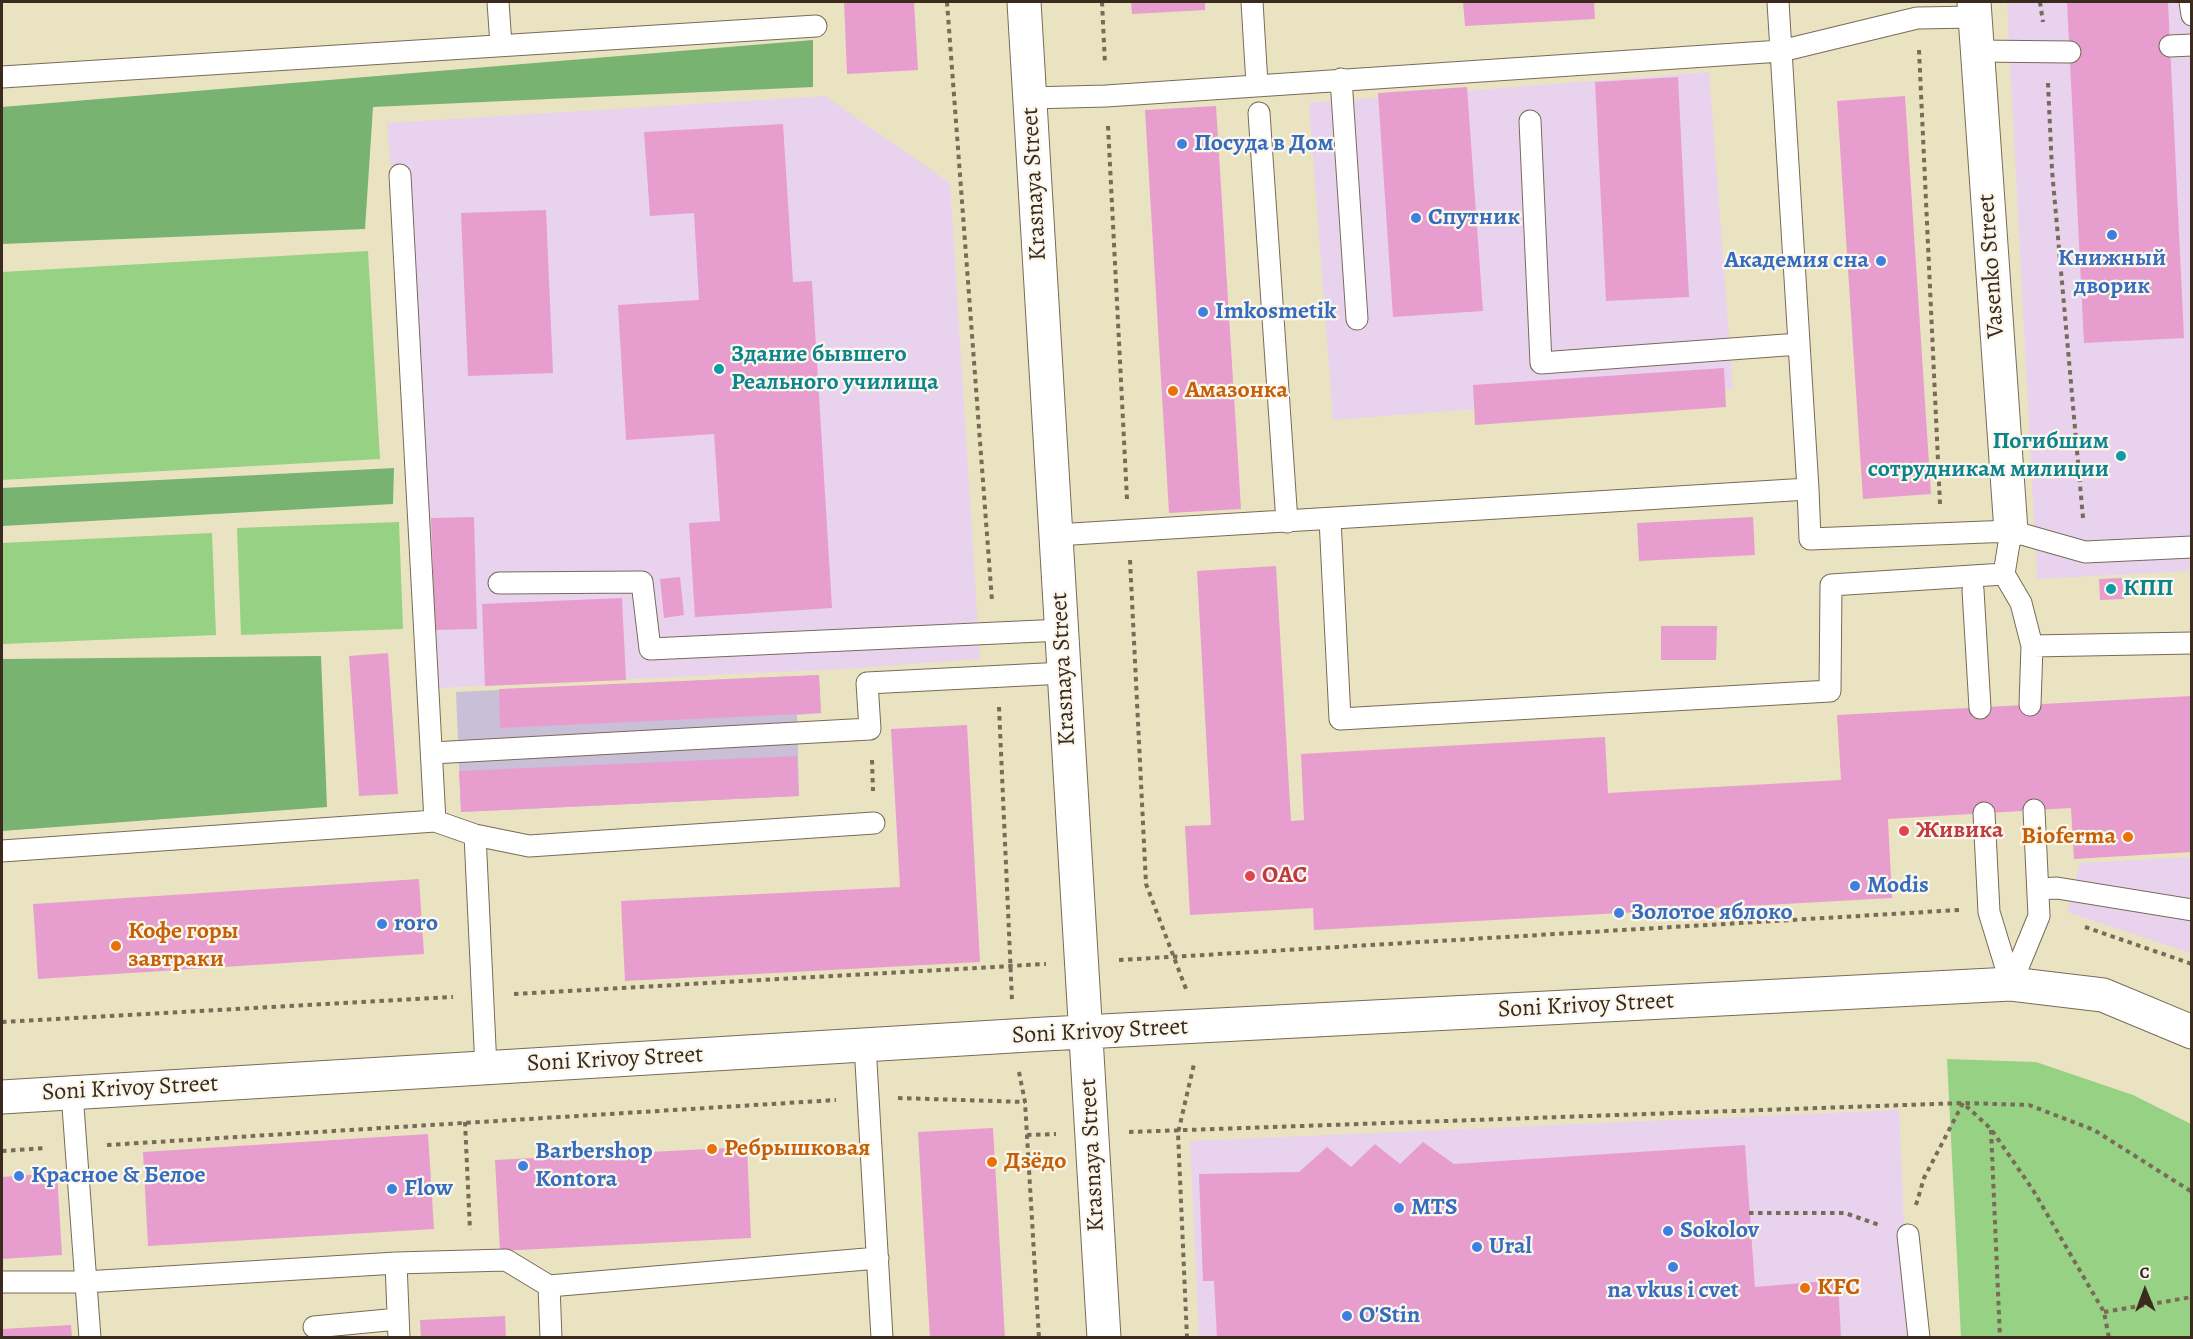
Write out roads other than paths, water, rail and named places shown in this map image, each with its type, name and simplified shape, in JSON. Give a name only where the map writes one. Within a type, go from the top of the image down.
[{"type":"street","name":"Krasnaya Street","points":[[1024,2],[1104,1338]]},
{"type":"street","name":"Vasenko Street","points":[[1975,9],[2011,531]]},
{"type":"street","name":"Soni Krivoy Street","points":[[2,1097],[1086,1032],[2011,984],[2103,995],[2192,1032]]},
{"type":"lane","points":[[498,2],[501,45]]},
{"type":"lane","points":[[1252,2],[1257,84]]},
{"type":"lane","points":[[1778,2],[1810,539],[2011,531],[2085,552],[2192,548]]},
{"type":"lane","points":[[2190,2],[2192,15]]},
{"type":"lane","points":[[1030,98],[1106,96],[1257,84],[1781,51],[1917,18],[1975,9]]},
{"type":"lane","points":[[2,76],[816,26]]},
{"type":"lane","points":[[2170,46],[2192,45]]},
{"type":"lane","points":[[1977,51],[2070,52]]},
{"type":"lane","points":[[1341,79],[1357,319]]},
{"type":"lane","points":[[1259,114],[1287,522]]},
{"type":"lane","points":[[1530,121],[1540,363],[1799,344]]},
{"type":"lane","points":[[400,175],[435,821]]},
{"type":"lane","points":[[1056,535],[1808,489]]},
{"type":"lane","points":[[1330,519],[1340,719],[1830,691],[1831,585],[2004,574]]},
{"type":"lane","points":[[2011,531],[2004,574],[2021,603],[2032,646],[2030,705]]},
{"type":"lane","points":[[500,583],[642,582],[650,649],[1062,630]]},
{"type":"lane","points":[[1973,590],[1980,708]]},
{"type":"lane","points":[[2032,646],[2192,643]]},
{"type":"lane","points":[[432,753],[870,729],[867,683],[1064,673]]},
{"type":"lane","points":[[2011,984],[2039,916],[2034,810]]},
{"type":"lane","points":[[1984,813],[1989,912],[2011,984]]},
{"type":"lane","points":[[2,851],[435,821],[475,835],[530,846],[874,823]]},
{"type":"lane","points":[[475,835],[486,1068]]},
{"type":"lane","points":[[2038,889],[2057,888],[2192,910]]},
{"type":"lane","points":[[865,1045],[882,1338]]},
{"type":"lane","points":[[72,1093],[90,1338]]},
{"type":"lane","points":[[1908,1235],[1919,1338]]},
{"type":"lane","points":[[2,1282],[85,1282],[396,1263],[506,1260],[549,1286],[878,1258]]},
{"type":"lane","points":[[314,1327],[399,1328],[396,1263]]},
{"type":"lane","points":[[549,1286],[551,1338]]},
{"type":"place","name":"Посуда в Дом","points":[[1182,144]]},
{"type":"place","name":"Спутник","points":[[1416,218]]},
{"type":"place","name":"Книжный дворик","points":[[2112,235]]},
{"type":"place","name":"Академия сна","points":[[1881,261]]},
{"type":"place","name":"Imkosmetik","points":[[1203,312]]},
{"type":"place","name":"Здание бывшего Реального училища","points":[[719,369]]},
{"type":"place","name":"Амазонка","points":[[1173,391]]},
{"type":"place","name":"Погибшим сотрудникам милиции","points":[[2121,456]]},
{"type":"place","name":"КПП","points":[[2111,589]]},
{"type":"place","name":"Живика","points":[[1904,831]]},
{"type":"place","name":"Bioferma","points":[[2128,837]]},
{"type":"place","name":"ОАС","points":[[1250,876]]},
{"type":"place","name":"Modis","points":[[1855,886]]},
{"type":"place","name":"Золотое яблоко","points":[[1619,913]]},
{"type":"place","name":"roro","points":[[382,924]]},
{"type":"place","name":"Кофе горы завтраки","points":[[116,946]]},
{"type":"place","name":"Ребрышковая","points":[[712,1149]]},
{"type":"place","name":"Дзёдо","points":[[992,1162]]},
{"type":"place","name":"Barbershop Kontora","points":[[523,1166]]},
{"type":"place","name":"Красное & Белое","points":[[19,1176]]},
{"type":"place","name":"Flow","points":[[392,1189]]},
{"type":"place","name":"MTS","points":[[1399,1208]]},
{"type":"place","name":"Sokolov","points":[[1668,1231]]},
{"type":"place","name":"Ural","points":[[1477,1247]]},
{"type":"place","name":"na vkus i cvet","points":[[1673,1267]]},
{"type":"place","name":"KFC","points":[[1805,1288]]},
{"type":"place","name":"O'Stin","points":[[1347,1316]]}]
